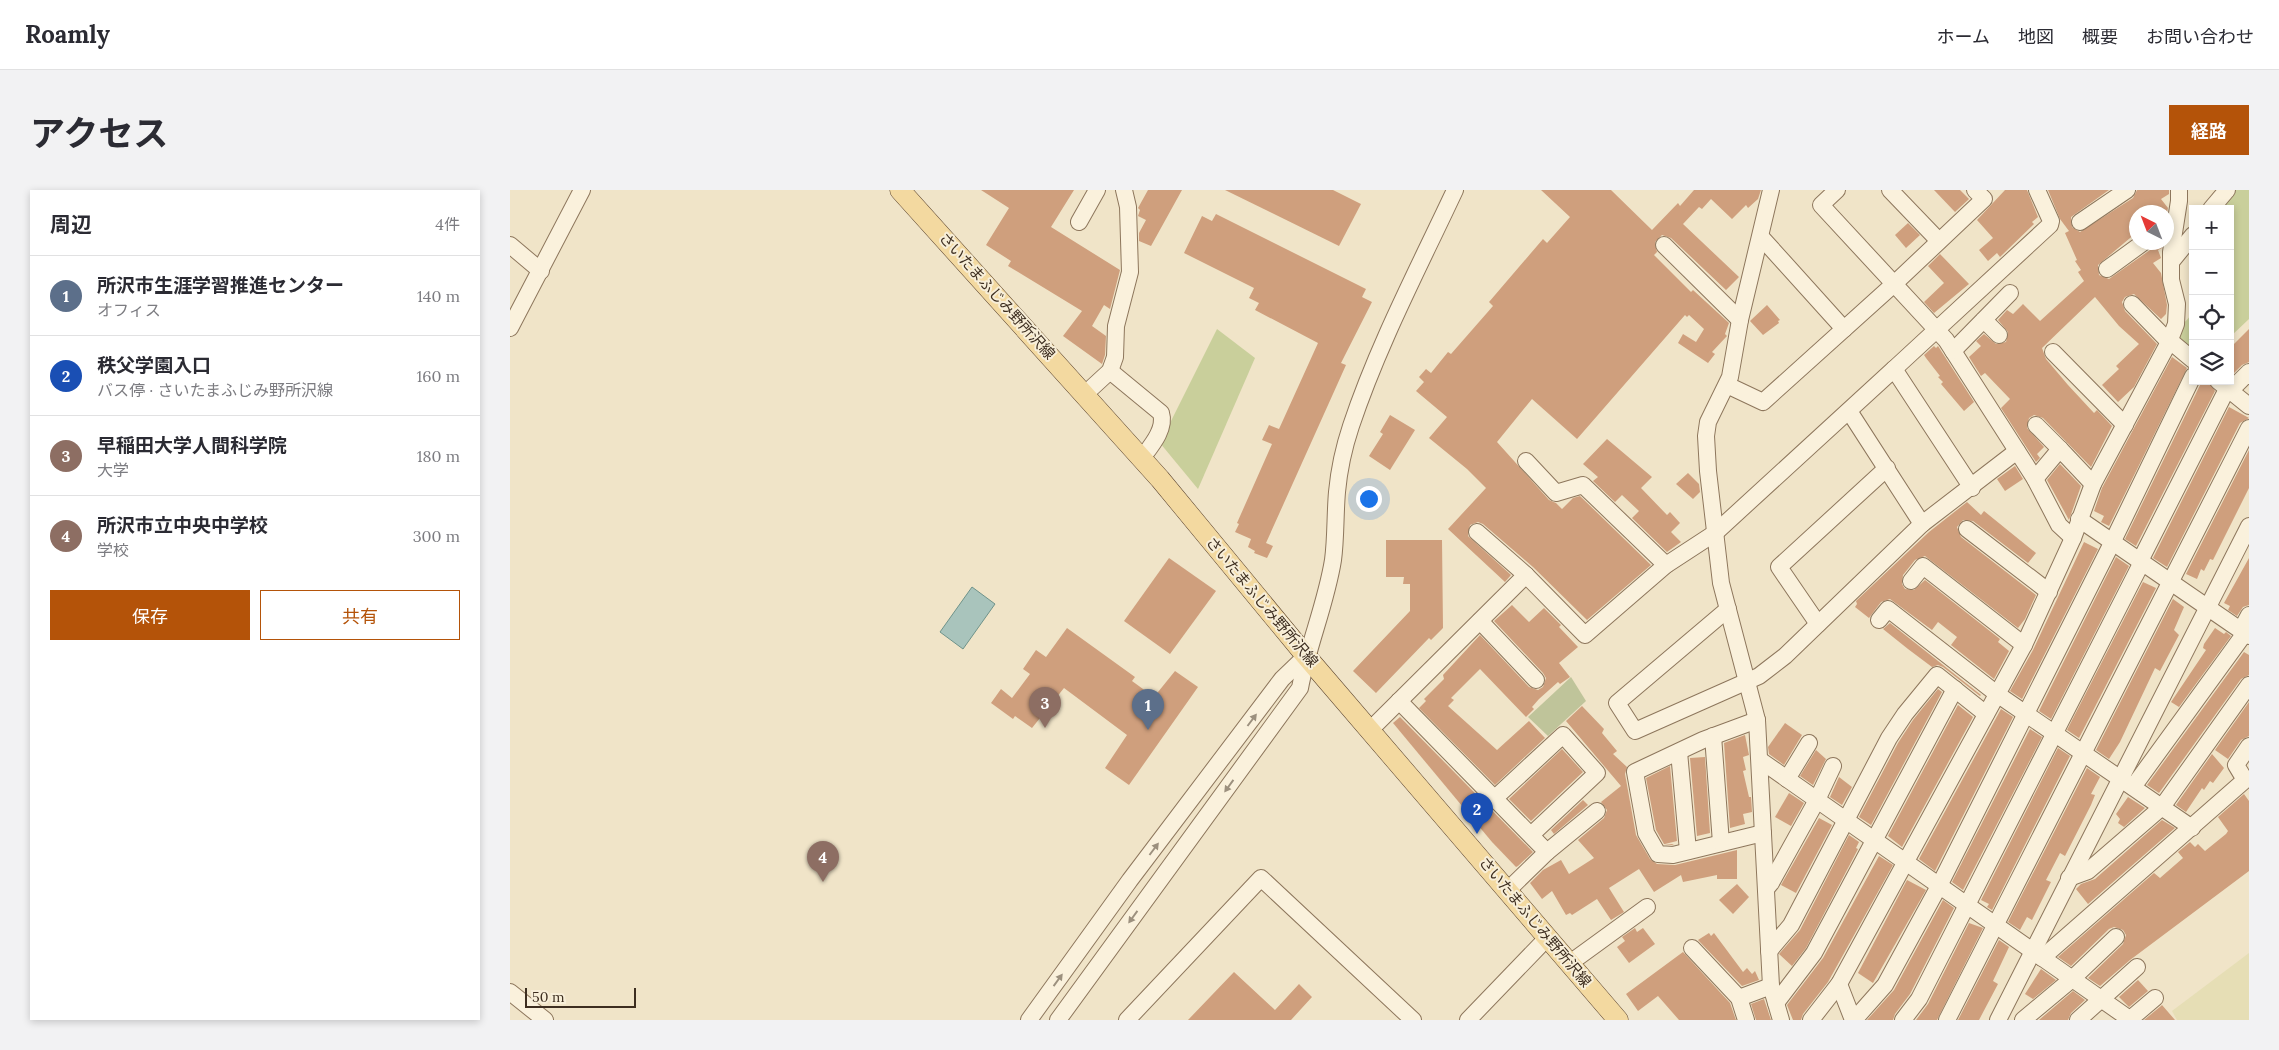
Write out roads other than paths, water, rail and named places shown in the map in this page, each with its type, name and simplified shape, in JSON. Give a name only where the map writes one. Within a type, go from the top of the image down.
[{"type":"main road","name":"さいたまふじみ野所沢線","points":[[900,190],[1142,458],[1306,656],[1618,1020]]},
{"type":"street","points":[[510,328],[582,190]]},
{"type":"street","points":[[1079,222],[1097,190]]},
{"type":"street","points":[[1085,394],[1110,371],[1115,357],[1116,326],[1130,272],[1128,207],[1124,190]]},
{"type":"street","points":[[1058,1020],[1300,688],[1306,656],[1324,603],[1333,559],[1337,491],[1342,458],[1352,425],[1379,356],[1455,190]]},
{"type":"street","points":[[1771,190],[1740,320],[1727,385],[1708,422],[1706,436],[1721,583],[1739,658],[1748,683],[1757,720],[1771,986],[1781,1020]]},
{"type":"street","points":[[1837,190],[1821,205],[1937,331],[1953,351],[2035,479],[2059,525],[2072,538]]},
{"type":"street","points":[[1890,190],[1939,242]]},
{"type":"street","points":[[1727,385],[1763,402],[1894,284],[1984,199],[1975,190]]},
{"type":"street","points":[[1477,532],[1526,575],[1585,635],[1666,565],[1715,533],[1937,331],[2050,225],[2051,221],[2037,190]]},
{"type":"street","points":[[2080,222],[2127,190]]},
{"type":"street","points":[[2174,216],[2180,201],[2179,190]]},
{"type":"street","points":[[2214,205],[2227,190]]},
{"type":"street","points":[[1760,237],[1844,329]]},
{"type":"street","points":[[2171,262],[2189,240]]},
{"type":"street","points":[[510,245],[541,271]]},
{"type":"street","points":[[1664,245],[1740,320]]},
{"type":"street","points":[[2106,269],[2133,250]]},
{"type":"street","points":[[1811,1020],[1839,984],[2024,645],[2049,592],[2093,484],[2169,341],[2176,324],[2177,304],[2171,280],[2171,250]]},
{"type":"street","points":[[1953,351],[2010,293]]},
{"type":"street","points":[[2132,304],[2169,341],[2189,357]]},
{"type":"street","points":[[1984,320],[1999,335]]},
{"type":"street","points":[[2053,352],[2125,425]]},
{"type":"street","points":[[1894,369],[1972,488]]},
{"type":"street","points":[[1110,371],[1161,413],[1161,427],[1154,443],[1142,458]]},
{"type":"street","points":[[1903,1020],[1919,999],[2056,734],[2225,387],[2249,372]]},
{"type":"street","points":[[1839,984],[1853,1020],[1885,985],[1939,886],[2113,541],[2189,384]]},
{"type":"street","points":[[2225,387],[2249,406]]},
{"type":"street","points":[[1849,410],[1922,524]]},
{"type":"street","points":[[2036,425],[2093,484]]},
{"type":"street","points":[[1948,1020],[2249,428]]},
{"type":"street","points":[[2035,479],[2060,449]]},
{"type":"street","points":[[1728,609],[1618,703],[1635,730],[1748,683],[1785,656],[1922,524],[1972,488],[2017,451]]},
{"type":"street","points":[[1526,461],[1556,493],[1582,484],[1666,565]]},
{"type":"street","points":[[1818,624],[1779,566],[1886,468]]},
{"type":"street","points":[[2079,519],[2245,633]]},
{"type":"street","points":[[2127,783],[2207,608],[2249,526]]},
{"type":"street","points":[[1967,529],[2049,592]]},
{"type":"street","points":[[1911,581],[1923,566],[2024,645]]},
{"type":"street","points":[[1370,730],[1526,575]]},
{"type":"street","points":[[1879,620],[1888,608],[1997,694],[2192,828]]},
{"type":"street","points":[[1998,1020],[2037,954],[2069,878],[2127,783],[2245,633],[2249,615]]},
{"type":"street","points":[[1480,621],[1536,680]]},
{"type":"street","points":[[1029,1020],[1130,880],[1282,679],[1306,656]]},
{"type":"street","points":[[1769,951],[1791,925],[1889,738],[1937,674],[1986,714]]},
{"type":"street","points":[[2069,878],[2088,871],[2162,807],[2249,686]]},
{"type":"street","points":[[1776,1003],[1814,953],[1955,689]]},
{"type":"street","points":[[1400,701],[1548,852]]},
{"type":"street","points":[[1757,720],[1713,736],[1635,772],[1646,834],[1658,854],[1673,856],[1763,833]]},
{"type":"street","points":[[1495,798],[1563,735],[1597,773],[1531,835]]},
{"type":"street","points":[[1713,736],[1721,843]]},
{"type":"street","points":[[1787,779],[1809,743]]},
{"type":"street","points":[[2037,954],[2247,783],[2236,765],[2249,746]]},
{"type":"street","points":[[1679,752],[1688,852]]},
{"type":"street","points":[[1760,760],[2130,1020],[2155,998]]},
{"type":"street","points":[[1766,889],[1771,884],[1817,800],[1833,766]]},
{"type":"street","points":[[1508,890],[1548,852],[1596,811]]},
{"type":"street","points":[[1126,1020],[1262,878],[1413,1020]]},
{"type":"street","points":[[1570,963],[1647,907]]},
{"type":"street","points":[[1468,1020],[1548,937]]},
{"type":"street","points":[[2023,1020],[2072,979],[2116,937]]},
{"type":"street","points":[[1692,948],[1738,998],[1746,1020]]},
{"type":"street","points":[[2078,1020],[2137,967]]},
{"type":"street","points":[[1738,998],[1771,986]]},
{"type":"street","points":[[510,992],[545,1020]]},
{"type":"water","points":[[972,587],[995,604],[963,649],[940,632]]},
{"type":"place","name":"早稲田大学人間科学院","points":[[1045,728]]},
{"type":"place","name":"所沢市生涯学習推進センター","points":[[1148,730]]},
{"type":"place","name":"秩父学園入口","points":[[1477,834]]},
{"type":"place","name":"所沢市立中央中学校","points":[[823,882]]}]
